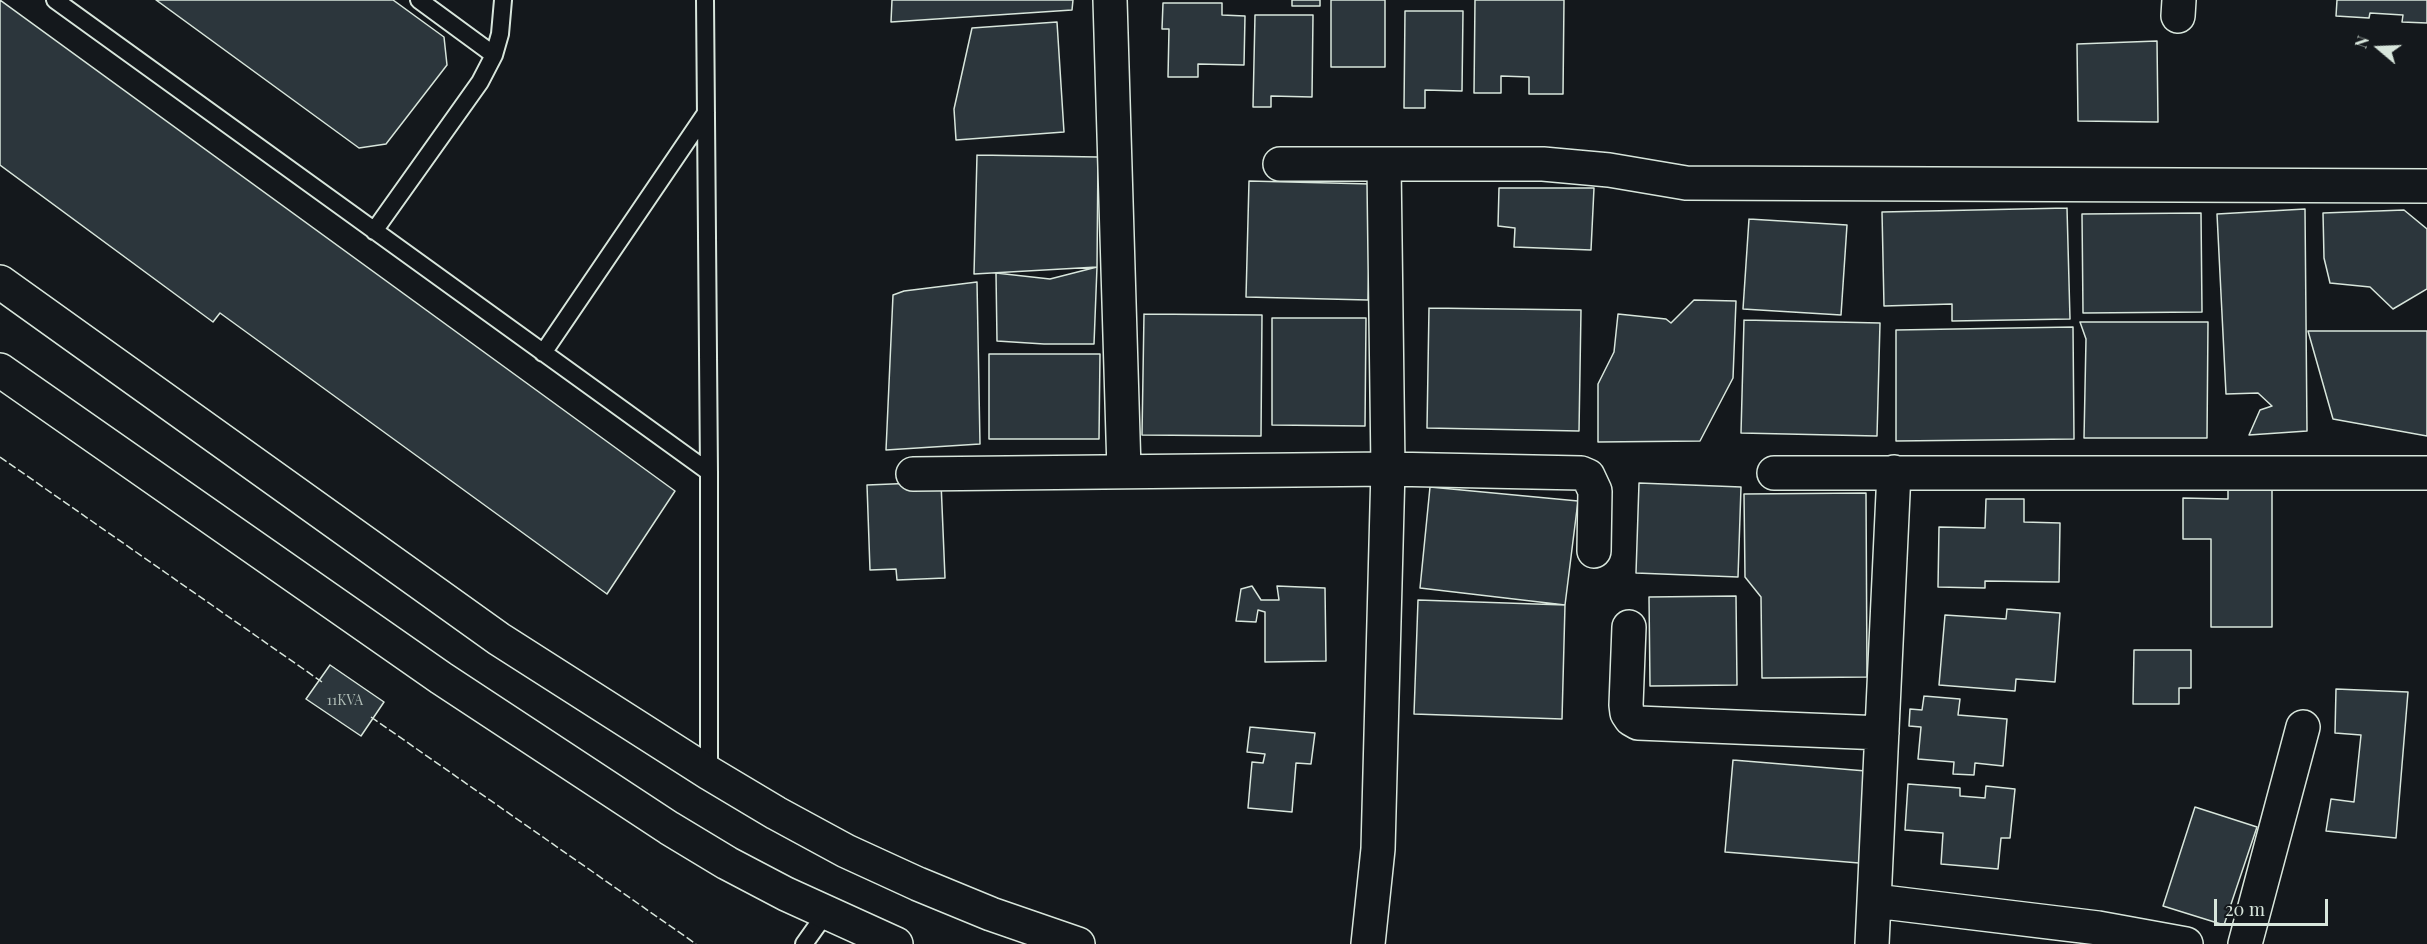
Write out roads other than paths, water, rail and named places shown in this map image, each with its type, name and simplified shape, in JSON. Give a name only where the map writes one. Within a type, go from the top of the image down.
[{"type":"street","points":[[1110,0],[1124,470]]},
{"type":"street","points":[[1280,164],[1576,166],[1686,183],[2427,186]]},
{"type":"street","points":[[1368,944],[1378,849],[1388,469],[1384,164]]},
{"type":"street","points":[[0,282],[499,639],[709,773],[786,819],[846,851],[991,914],[1078,944]]},
{"type":"street","points":[[0,370],[441,678],[659,822],[727,863],[826,914],[896,944]]},
{"type":"street","points":[[912,474],[1388,469],[1581,473],[1588,476],[1595,491],[1594,551]]},
{"type":"street","points":[[1872,944],[1894,472]]},
{"type":"street","points":[[1774,473],[2427,473]]},
{"type":"street","points":[[1629,627],[1626,713],[1638,723],[1882,733]]},
{"type":"street","points":[[2245,944],[2303,727]]},
{"type":"street","points":[[1875,901],[2098,928],[2186,944]]},
{"type":"lane","points":[[55,0],[709,472]]},
{"type":"lane","points":[[419,0],[494,55]]},
{"type":"lane","points":[[374,231],[480,82],[494,55],[500,34],[503,0]]},
{"type":"lane","points":[[705,0],[709,773]]},
{"type":"lane","points":[[543,353],[706,113]]},
{"type":"lane","points":[[804,944],[826,914]]}]
